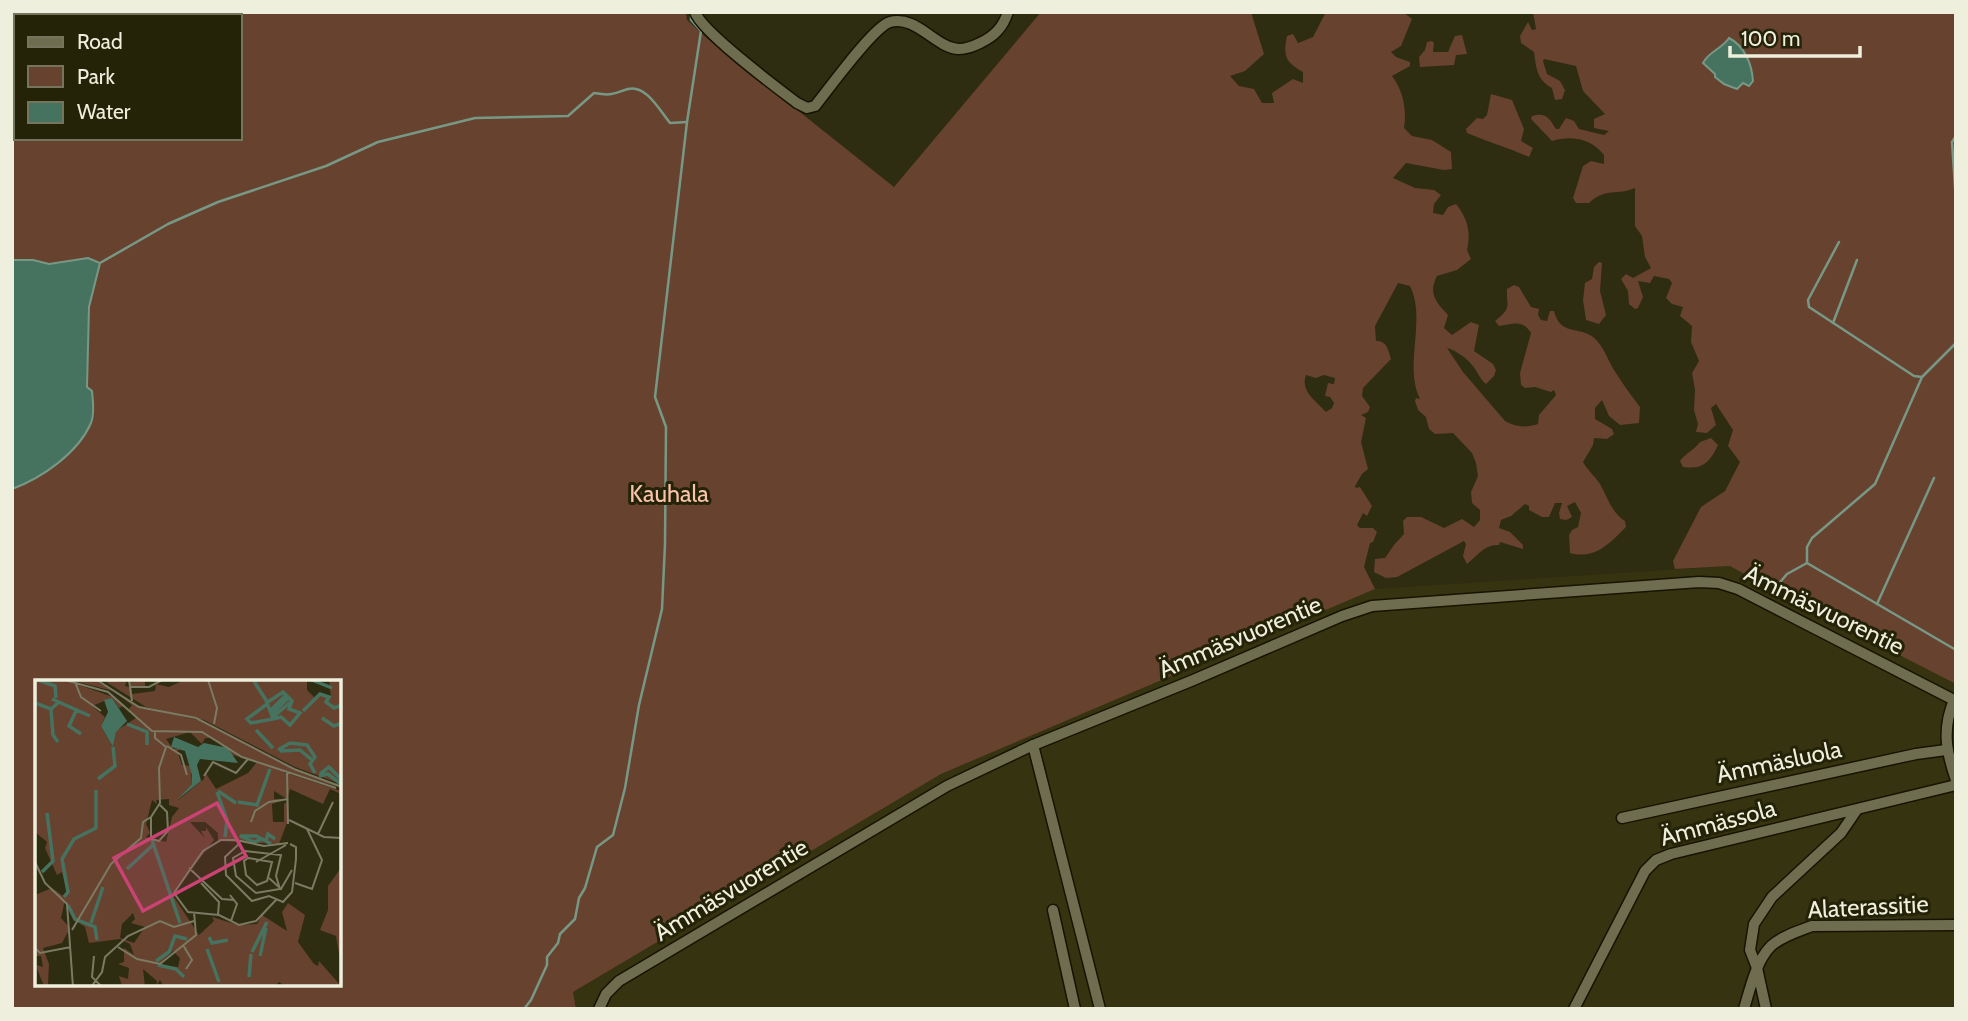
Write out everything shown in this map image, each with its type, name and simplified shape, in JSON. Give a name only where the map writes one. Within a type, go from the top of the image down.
[{"type":"street","points":[[695,12],[697,19],[716,37],[797,103],[807,108],[816,106],[865,45],[889,22],[912,24],[951,47],[962,49],[993,36],[1000,30],[1008,12]]},
{"type":"street","name":"Ämmäsvuorentie","points":[[599,1009],[606,993],[619,981],[947,786],[1033,745],[1191,681],[1342,615],[1372,607],[1699,582],[1719,583],[1738,589],[1955,700],[1948,714],[1946,750],[1956,780]]},
{"type":"street","points":[[1033,745],[1100,1009]]},
{"type":"street","name":"Ämmäsluola","points":[[1622,818],[1916,754],[1946,750]]},
{"type":"street","name":"Ämmässola","points":[[1574,1009],[1645,871],[1656,860],[1671,854],[1956,785]]},
{"type":"street","points":[[1766,1009],[1750,950],[1754,924],[1772,897],[1841,833],[1856,811]]},
{"type":"street","points":[[1053,910],[1076,1009]]},
{"type":"street","name":"Alaterassitie","points":[[1744,1009],[1757,968],[1771,947],[1790,934],[1812,926],[1956,925]]},
{"type":"shaded area","points":[[1730,566],[1956,684],[1956,1009],[576,1009],[573,992],[941,774],[1375,589]]},
{"type":"green space","name":"Kauhala","points":[[12,12],[686,12],[687,20],[709,40],[894,187],[1041,12],[1251,12],[1264,54],[1245,71],[1230,76],[1239,86],[1254,89],[1262,103],[1274,103],[1272,93],[1293,79],[1303,83],[1303,72],[1292,65],[1287,57],[1287,36],[1293,34],[1298,43],[1313,37],[1326,12],[1403,12],[1412,19],[1401,46],[1391,52],[1410,62],[1410,66],[1392,76],[1403,100],[1404,128],[1412,136],[1432,140],[1451,152],[1452,169],[1406,163],[1393,178],[1415,188],[1434,190],[1441,195],[1434,204],[1433,213],[1443,215],[1448,207],[1456,204],[1463,215],[1468,226],[1467,250],[1471,259],[1457,270],[1437,276],[1433,293],[1448,315],[1444,328],[1452,335],[1471,322],[1479,325],[1474,351],[1493,364],[1496,370],[1494,376],[1486,384],[1467,360],[1447,348],[1463,372],[1505,421],[1513,425],[1530,426],[1538,424],[1539,415],[1556,395],[1554,390],[1551,392],[1521,385],[1520,373],[1531,333],[1521,324],[1499,326],[1495,321],[1506,309],[1507,289],[1514,285],[1519,287],[1531,307],[1539,309],[1541,320],[1547,321],[1550,311],[1554,311],[1565,327],[1588,334],[1597,341],[1640,407],[1639,423],[1620,425],[1609,416],[1602,400],[1595,408],[1595,419],[1612,429],[1614,434],[1607,439],[1594,438],[1583,462],[1600,484],[1613,509],[1625,521],[1626,527],[1601,549],[1587,554],[1570,553],[1569,535],[1578,527],[1581,513],[1575,502],[1567,506],[1572,517],[1566,520],[1560,519],[1562,503],[1555,503],[1549,517],[1542,517],[1529,510],[1529,506],[1525,504],[1511,516],[1501,520],[1499,528],[1510,532],[1523,545],[1523,549],[1500,542],[1499,545],[1485,548],[1467,564],[1463,556],[1466,544],[1464,541],[1397,577],[1386,578],[1374,572],[1375,559],[1385,558],[1404,534],[1403,521],[1407,517],[1421,517],[1444,528],[1462,519],[1474,527],[1480,520],[1480,510],[1472,503],[1471,492],[1478,476],[1472,453],[1453,433],[1435,434],[1429,429],[1426,417],[1418,410],[1415,401],[1416,398],[1420,399],[1414,372],[1415,299],[1410,286],[1398,283],[1375,326],[1376,341],[1385,344],[1391,359],[1363,388],[1362,396],[1370,407],[1368,412],[1361,415],[1366,418],[1361,442],[1368,469],[1355,486],[1360,487],[1372,506],[1367,516],[1363,513],[1357,525],[1360,528],[1373,528],[1377,532],[1370,543],[1364,567],[1375,589],[941,774],[573,992],[576,1009],[12,1009]],"holes":[[[1306,375],[1335,378],[1334,384],[1328,383],[1325,396],[1330,397],[1334,403],[1326,412],[1307,391]]]},
{"type":"green space","points":[[1533,12],[1956,12],[1956,684],[1730,566],[1675,569],[1673,561],[1701,507],[1725,491],[1740,462],[1728,446],[1733,430],[1716,404],[1711,408],[1716,425],[1707,433],[1696,432],[1698,424],[1694,410],[1692,373],[1699,361],[1691,342],[1692,326],[1680,316],[1683,307],[1672,304],[1666,298],[1672,283],[1669,279],[1654,276],[1650,283],[1638,281],[1643,297],[1638,308],[1635,309],[1629,304],[1628,291],[1621,279],[1626,274],[1633,278],[1651,268],[1645,257],[1642,236],[1635,226],[1635,188],[1606,193],[1589,203],[1576,203],[1573,198],[1583,166],[1591,161],[1604,164],[1604,155],[1593,145],[1580,139],[1552,141],[1531,119],[1532,116],[1544,115],[1559,129],[1566,118],[1574,121],[1579,129],[1604,135],[1609,131],[1594,128],[1594,119],[1605,114],[1583,91],[1576,66],[1544,59],[1543,61],[1547,74],[1560,81],[1565,90],[1562,99],[1555,100],[1552,88],[1540,77],[1534,52],[1521,43],[1520,36],[1528,22],[1532,30],[1536,29]]},
{"type":"green space","points":[[1462,35],[1467,54],[1456,55],[1454,65],[1420,67],[1419,57],[1427,42],[1434,43],[1433,52],[1448,52],[1455,36]]},
{"type":"green space","points":[[1491,94],[1512,100],[1524,129],[1521,141],[1533,148],[1529,157],[1467,133],[1466,129],[1477,118],[1483,119],[1487,115]]},
{"type":"green space","points":[[1599,262],[1602,263],[1600,291],[1606,315],[1599,324],[1586,320],[1583,300],[1585,283],[1592,279],[1594,267]]},
{"type":"green space","points":[[1711,438],[1718,445],[1709,460],[1701,466],[1683,467],[1680,461],[1682,458],[1700,442]]},
{"type":"water","points":[[1729,38],[1735,41],[1749,62],[1753,81],[1749,86],[1743,83],[1737,89],[1724,84],[1703,63]]},
{"type":"water","points":[[88,258],[100,263],[89,307],[87,387],[92,391],[92,419],[85,434],[58,463],[12,489],[12,260],[33,260],[49,264]]},
{"type":"waterway","points":[[524,1009],[531,1000],[547,965],[547,957],[558,943],[560,934],[575,919],[579,898],[585,888],[597,847],[613,835],[625,788],[639,705],[662,609],[666,427],[655,397],[687,122],[701,31],[691,20],[691,14]]},
{"type":"waterway","points":[[100,263],[168,224],[218,202],[326,166],[378,142],[475,118],[568,116],[594,93],[608,94],[635,89],[647,94],[670,123],[687,122]]},
{"type":"waterway","points":[[1956,136],[1952,142],[1956,202]]},
{"type":"waterway","points":[[1839,242],[1808,300],[1809,307],[1914,376],[1922,377]]},
{"type":"waterway","points":[[1833,323],[1857,260]]},
{"type":"waterway","points":[[1807,563],[1807,547],[1812,538],[1875,484],[1922,377],[1956,343]]},
{"type":"waterway","points":[[1877,604],[1934,478]]},
{"type":"waterway","points":[[1776,587],[1787,574],[1807,563],[1956,650]]}]
